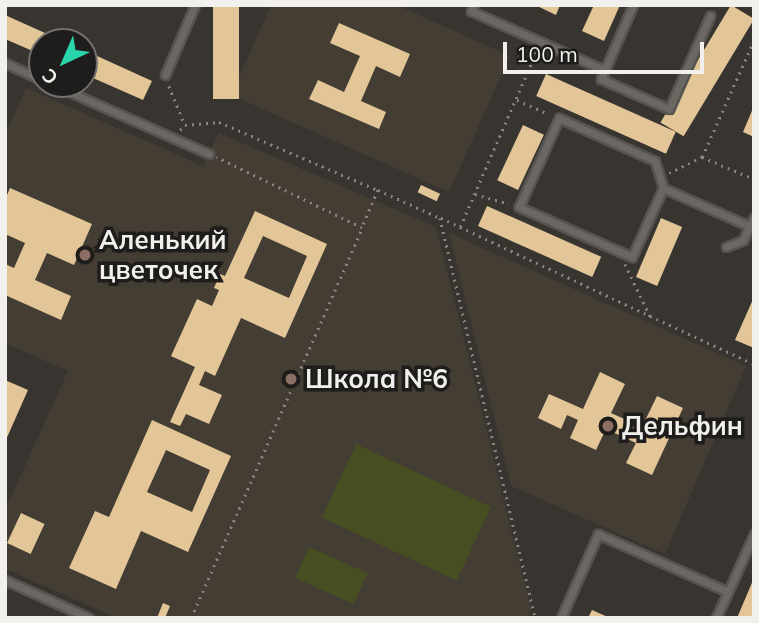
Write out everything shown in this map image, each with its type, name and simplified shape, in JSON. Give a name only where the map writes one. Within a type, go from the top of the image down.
[{"type":"lane","points":[[165,75],[195,5]]},
{"type":"lane","points":[[474,5],[471,11],[604,70]]},
{"type":"lane","points":[[633,5],[601,79],[670,109],[710,16]]},
{"type":"lane","points":[[5,63],[28,73]]},
{"type":"lane","points":[[84,98],[209,154]]},
{"type":"lane","points":[[559,118],[655,161],[660,177],[663,188],[632,257],[519,207],[559,118]]},
{"type":"lane","points":[[663,188],[749,226]]},
{"type":"lane","points":[[726,247],[743,240],[754,217]]},
{"type":"lane","points":[[561,618],[598,534],[728,592]]},
{"type":"lane","points":[[716,618],[754,534]]},
{"type":"lane","points":[[5,580],[89,618]]},
{"type":"path","points":[[660,177],[702,157],[754,40]]},
{"type":"path","points":[[460,227],[541,42]]},
{"type":"path","points":[[165,75],[185,125]]},
{"type":"path","points":[[516,99],[559,118]]},
{"type":"path","points":[[174,138],[185,125],[219,122],[460,227],[754,364]]},
{"type":"path","points":[[209,154],[362,228]]},
{"type":"path","points":[[702,157],[754,179]]},
{"type":"path","points":[[191,618],[378,190]]},
{"type":"path","points":[[475,194],[519,207]]},
{"type":"path","points":[[440,218],[535,618]]},
{"type":"path","points":[[619,251],[650,316]]},
{"type":"shaded area","points":[[271,5],[397,5],[510,56],[449,192],[231,95]]},
{"type":"shaded area","name":"Школа №6","points":[[26,88],[28,98],[49,98],[203,166],[219,133],[436,227],[531,610],[528,618],[117,618],[5,569],[5,510],[68,371],[5,343],[5,135]]},
{"type":"shaded area","name":"Дельфин","points":[[449,233],[746,366],[665,554],[511,486]]},
{"type":"green space","points":[[356,444],[491,507],[457,580],[322,517]]},
{"type":"green space","points":[[309,547],[367,573],[354,604],[295,578]]},
{"type":"building","points":[[213,5],[239,5],[239,99],[213,99]]},
{"type":"building","points":[[535,5],[560,5],[556,15]]},
{"type":"building","points":[[594,5],[620,5],[604,41],[582,31]]},
{"type":"building","points":[[731,5],[754,19],[684,136],[660,122]]},
{"type":"building","points":[[5,15],[34,28],[28,28],[28,49],[5,39]]},
{"type":"building","points":[[339,23],[410,54],[400,77],[376,66],[361,101],[386,112],[379,129],[309,99],[318,80],[344,92],[360,56],[330,43]]},
{"type":"building","points":[[98,56],[152,81],[143,100],[98,80]]},
{"type":"building","points":[[546,74],[676,132],[666,154],[536,96]]},
{"type":"building","points":[[754,106],[754,137],[743,132]]},
{"type":"building","points":[[523,125],[544,135],[518,190],[497,180]]},
{"type":"building","points":[[421,185],[440,194],[437,201],[418,192]]},
{"type":"building","points":[[10,188],[92,224],[74,265],[47,253],[35,280],[71,296],[61,320],[5,295],[5,264],[14,268],[25,243],[5,234],[5,200]]},
{"type":"building","points":[[487,206],[601,257],[592,277],[478,226]]},
{"type":"building","points":[[255,211],[327,244],[285,338],[241,318],[215,376],[205,371],[199,385],[222,395],[209,424],[186,414],[180,426],[170,422],[195,367],[171,356],[197,299],[212,306],[219,290],[214,288],[220,274],[225,276]],"holes":[[[263,236],[307,256],[289,298],[244,278]]]},
{"type":"building","points":[[661,218],[682,227],[657,286],[636,277]]},
{"type":"building","points":[[754,297],[754,348],[735,340]]},
{"type":"building","points":[[600,372],[625,384],[611,413],[642,427],[657,396],[683,408],[652,475],[626,463],[636,443],[606,429],[596,450],[570,438],[578,420],[567,415],[561,429],[538,418],[549,394],[583,409]]},
{"type":"building","points":[[5,380],[28,390],[5,442]]},
{"type":"building","points":[[152,420],[231,456],[188,552],[141,531],[116,589],[69,568],[95,511],[109,517]],"holes":[[[166,450],[210,470],[192,512],[147,492]]]},
{"type":"building","points":[[21,513],[45,524],[31,554],[7,543]]},
{"type":"building","points":[[754,578],[754,618],[737,618]]},
{"type":"building","points":[[163,603],[170,606],[165,618],[157,618]]},
{"type":"building","points":[[592,610],[610,618],[588,618]]},
{"type":"place","name":"Аленький цветочек","points":[[85,255]]},
{"type":"place","name":"Школа №6","points":[[291,379]]},
{"type":"place","name":"Дельфин","points":[[608,426]]}]
